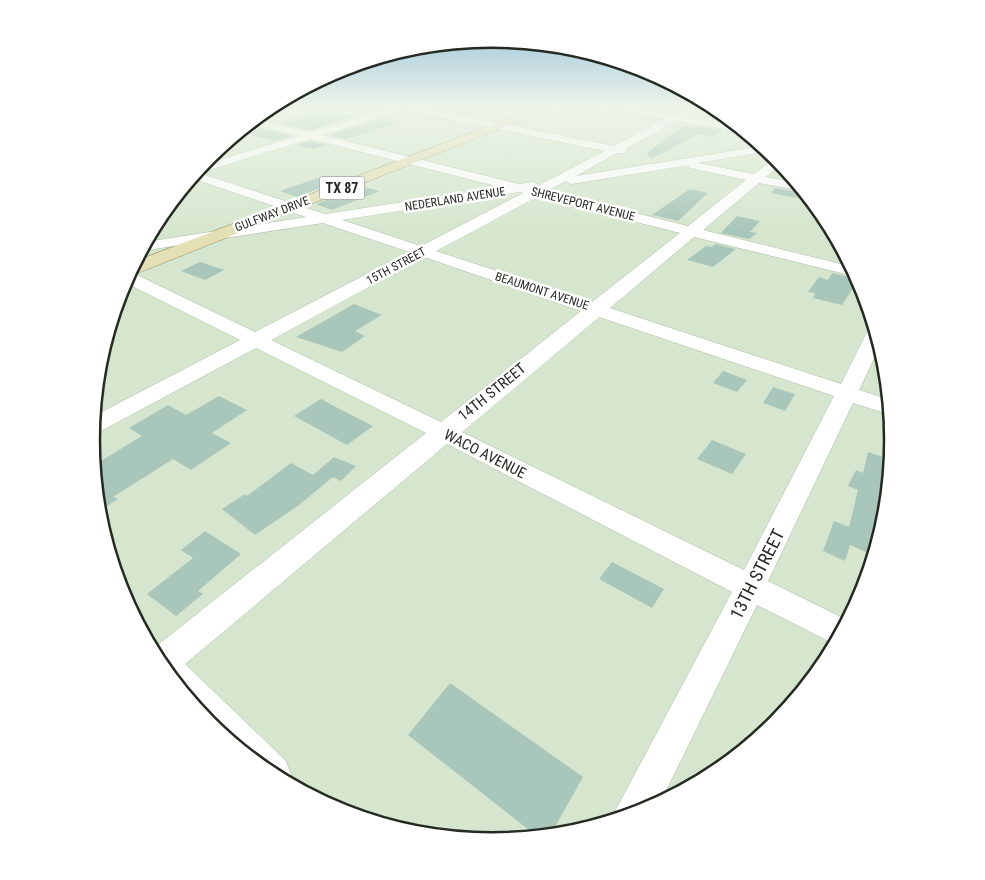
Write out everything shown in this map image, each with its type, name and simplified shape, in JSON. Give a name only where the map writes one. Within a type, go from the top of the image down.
[{"type":"main road","name":"GULFWAY DRIVE","points":[[140,265],[447,147]]},
{"type":"street","points":[[212,166],[274,147]]},
{"type":"street","name":"SHREVEPORT AVENUE","points":[[355,147],[847,271]]},
{"type":"street","points":[[601,147],[792,186]]},
{"type":"street","name":"15TH STREET","points":[[101,422],[423,252],[528,190],[552,183],[622,147]]},
{"type":"street","points":[[552,183],[757,151]]},
{"type":"street","name":"14TH STREET","points":[[165,657],[773,165]]},
{"type":"street","name":"BEAUMONT AVENUE","points":[[200,177],[883,406]]},
{"type":"street","name":"NEDERLAND AVENUE","points":[[152,246],[528,190]]},
{"type":"street","name":"WACO AVENUE","points":[[134,281],[442,432],[836,630]]},
{"type":"street","name":"13TH STREET","points":[[638,805],[750,588],[873,341]]},
{"type":"building","points":[[655,147],[673,147],[651,159],[647,153]]},
{"type":"building","points":[[324,176],[341,180],[297,197],[280,191]]},
{"type":"building","points":[[361,186],[380,191],[332,210],[316,204]]},
{"type":"building","points":[[775,188],[796,191],[802,199],[771,193]]},
{"type":"building","points":[[690,189],[708,193],[678,221],[652,215]]},
{"type":"building","points":[[737,216],[760,221],[750,232],[757,233],[749,239],[721,233]]},
{"type":"building","points":[[715,244],[736,249],[713,267],[687,260],[706,246],[712,247]]},
{"type":"building","points":[[200,262],[224,270],[205,280],[181,271]]},
{"type":"building","points":[[832,273],[850,277],[854,287],[842,305],[813,298],[815,293],[808,292],[819,277],[828,280]]},
{"type":"building","points":[[354,304],[382,315],[355,331],[365,336],[342,352],[296,337]]},
{"type":"building","points":[[723,371],[747,380],[737,392],[713,383]]},
{"type":"building","points":[[773,387],[795,394],[785,411],[763,403]]},
{"type":"building","points":[[219,396],[247,410],[212,433],[231,443],[191,470],[173,459],[113,497],[118,499],[106,507],[101,461],[142,436],[129,428],[168,405],[186,415]]},
{"type":"building","points":[[321,399],[373,426],[347,445],[294,416]]},
{"type":"building","points":[[712,440],[746,454],[732,474],[697,459]]},
{"type":"building","points":[[868,452],[884,457],[882,491],[868,553],[850,545],[845,561],[823,551],[834,521],[849,527],[858,490],[848,486],[856,470],[863,473]]},
{"type":"building","points":[[334,457],[356,466],[341,481],[333,477],[299,505],[255,535],[222,509],[245,494],[247,496],[291,463],[313,475]]},
{"type":"building","points":[[205,531],[241,554],[198,591],[203,594],[176,616],[147,594],[193,558],[181,550]]},
{"type":"building","points":[[612,562],[664,589],[652,608],[599,579]]},
{"type":"building","points":[[450,683],[583,777],[555,827],[530,831],[408,735]]}]
